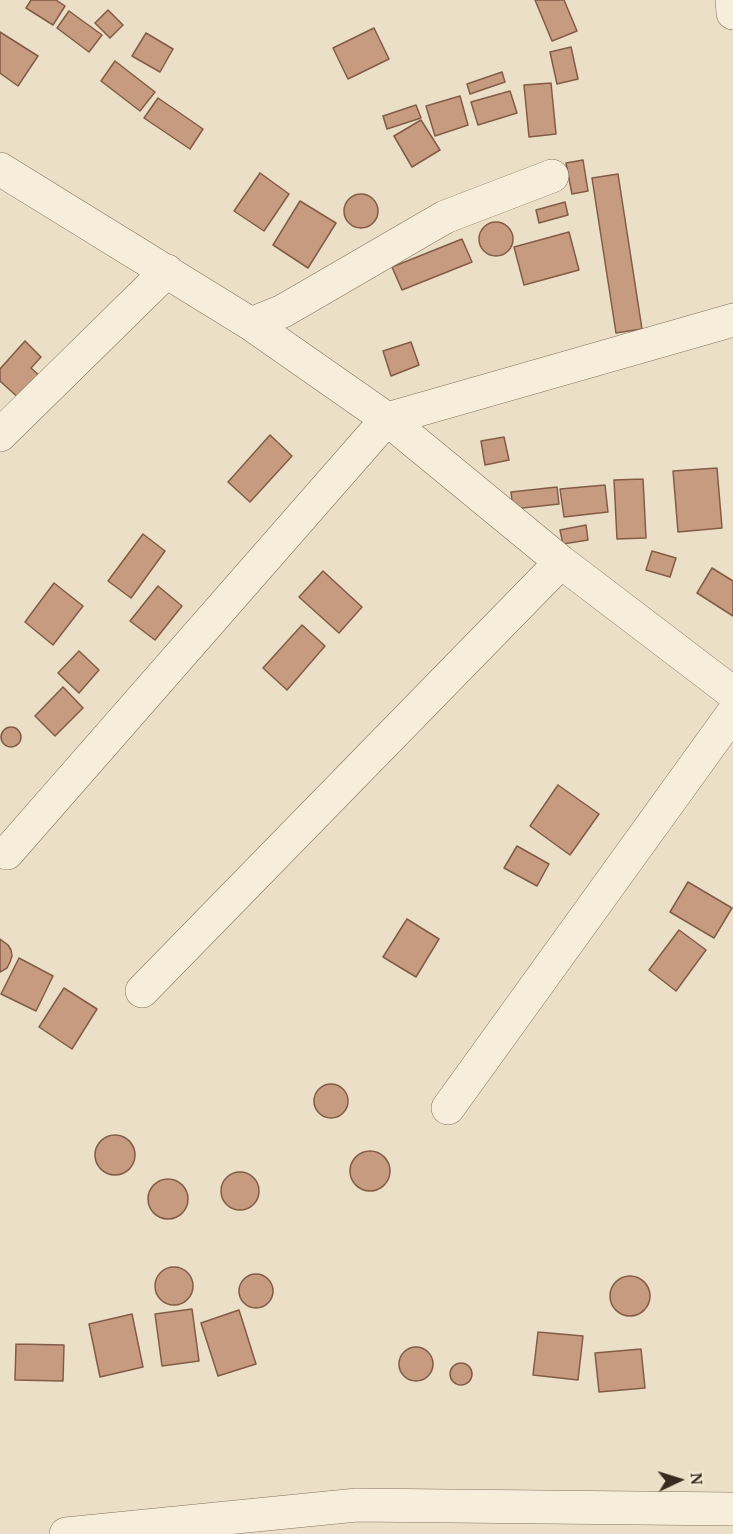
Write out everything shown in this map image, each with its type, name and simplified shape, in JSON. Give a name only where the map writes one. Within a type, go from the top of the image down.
[{"type":"street","points":[[732,0],[733,13]]},
{"type":"street","points":[[0,169],[251,324],[387,419],[561,562],[733,693]]},
{"type":"street","points":[[251,324],[283,311],[445,217],[552,176]]},
{"type":"street","points":[[0,435],[166,271]]},
{"type":"street","points":[[7,853],[387,419],[733,320]]},
{"type":"street","points":[[142,991],[561,562]]},
{"type":"street","points":[[448,1108],[733,713]]},
{"type":"street","points":[[66,1534],[357,1505],[733,1509]]},
{"type":"building","points":[[31,0],[56,0],[65,6],[53,25],[26,8]]},
{"type":"building","points":[[535,0],[564,0],[577,31],[552,41]]},
{"type":"building","points":[[108,10],[123,25],[110,38],[95,23]]},
{"type":"building","points":[[69,11],[102,35],[89,52],[57,28]]},
{"type":"building","points":[[374,28],[389,59],[348,79],[333,48]]},
{"type":"building","points":[[0,32],[38,56],[18,86],[0,73]]},
{"type":"building","points":[[146,33],[173,49],[160,72],[132,56]]},
{"type":"building","points":[[571,47],[578,79],[557,84],[550,52]]},
{"type":"building","points":[[115,61],[155,92],[140,111],[101,81]]},
{"type":"building","points":[[502,72],[505,82],[470,94],[467,84]]},
{"type":"building","points":[[551,83],[556,134],[529,137],[524,85]]},
{"type":"building","points":[[510,91],[517,113],[478,125],[471,102]]},
{"type":"building","points":[[460,96],[468,125],[435,136],[426,106]]},
{"type":"building","points":[[158,98],[203,129],[190,149],[144,118]]},
{"type":"building","points":[[416,105],[421,118],[387,129],[383,116]]},
{"type":"building","points":[[421,120],[440,150],[412,167],[394,136]]},
{"type":"building","points":[[583,160],[588,191],[572,194],[566,163]]},
{"type":"building","points":[[260,173],[289,194],[264,231],[234,211]]},
{"type":"building","points":[[618,174],[642,329],[616,333],[592,178]]},
{"type":"building","points":[[361,194],[373,199],[378,211],[373,223],[361,228],[349,223],[344,211],[349,199]]},
{"type":"building","points":[[300,201],[336,223],[308,268],[273,245]]},
{"type":"building","points":[[565,202],[568,215],[539,223],[536,210]]},
{"type":"building","points":[[496,222],[508,227],[513,239],[508,251],[496,256],[484,251],[479,239],[484,227]]},
{"type":"building","points":[[569,232],[579,270],[524,285],[514,247]]},
{"type":"building","points":[[462,239],[472,262],[402,290],[392,267]]},
{"type":"building","points":[[25,341],[41,357],[31,368],[42,378],[22,401],[0,381],[0,369]]},
{"type":"building","points":[[411,342],[419,365],[391,376],[383,351]]},
{"type":"building","points":[[270,435],[292,456],[250,502],[228,482]]},
{"type":"building","points":[[504,437],[509,460],[485,465],[481,441]]},
{"type":"building","points":[[717,468],[722,528],[678,532],[673,471]]},
{"type":"building","points":[[643,479],[646,538],[617,539],[614,480]]},
{"type":"building","points":[[605,485],[608,512],[564,517],[560,489]]},
{"type":"building","points":[[557,487],[559,504],[513,509],[511,492]]},
{"type":"building","points":[[586,525],[588,540],[563,544],[560,530]]},
{"type":"building","points":[[143,534],[165,551],[131,598],[108,581]]},
{"type":"building","points":[[652,551],[676,558],[670,577],[646,570]]},
{"type":"building","points":[[712,568],[733,581],[733,616],[697,593]]},
{"type":"building","points":[[323,571],[362,607],[339,633],[299,597]]},
{"type":"building","points":[[54,583],[83,606],[53,645],[25,622]]},
{"type":"building","points":[[158,586],[182,606],[155,640],[130,621]]},
{"type":"building","points":[[302,625],[325,646],[287,690],[263,668]]},
{"type":"building","points":[[79,651],[99,670],[79,693],[58,673]]},
{"type":"building","points":[[63,687],[83,708],[55,736],[35,716]]},
{"type":"building","points":[[7,727],[15,727],[21,733],[21,741],[15,747],[7,747],[1,741],[1,733]]},
{"type":"building","points":[[558,785],[599,814],[570,855],[530,826]]},
{"type":"building","points":[[517,846],[549,864],[537,886],[504,868]]},
{"type":"building","points":[[688,882],[732,908],[714,938],[670,912]]},
{"type":"building","points":[[407,919],[439,939],[416,977],[383,957]]},
{"type":"building","points":[[679,930],[706,950],[676,991],[649,970]]},
{"type":"building","points":[[0,939],[8,945],[12,956],[7,968],[0,972]]},
{"type":"building","points":[[19,958],[53,976],[36,1011],[1,994]]},
{"type":"building","points":[[64,988],[97,1009],[72,1049],[39,1027]]},
{"type":"building","points":[[331,1084],[343,1089],[348,1101],[343,1113],[331,1118],[319,1113],[314,1101],[319,1089]]},
{"type":"building","points":[[115,1135],[129,1141],[135,1155],[129,1169],[115,1175],[101,1169],[95,1155],[101,1141]]},
{"type":"building","points":[[370,1151],[384,1157],[390,1171],[384,1185],[370,1191],[356,1185],[350,1171],[356,1157]]},
{"type":"building","points":[[240,1172],[254,1177],[259,1191],[254,1205],[240,1210],[226,1205],[221,1191],[226,1177]]},
{"type":"building","points":[[168,1179],[182,1185],[188,1199],[182,1213],[168,1219],[154,1213],[148,1199],[154,1185]]},
{"type":"building","points":[[174,1267],[188,1272],[193,1286],[188,1300],[174,1305],[160,1300],[155,1286],[160,1272]]},
{"type":"building","points":[[256,1274],[268,1279],[273,1291],[268,1303],[256,1308],[244,1303],[239,1291],[244,1279]]},
{"type":"building","points":[[630,1276],[644,1282],[650,1296],[644,1310],[630,1316],[616,1310],[610,1296],[616,1282]]},
{"type":"building","points":[[192,1309],[199,1361],[162,1366],[155,1314]]},
{"type":"building","points":[[239,1310],[256,1364],[218,1376],[201,1323]]},
{"type":"building","points":[[132,1314],[143,1367],[100,1377],[89,1324]]},
{"type":"building","points":[[538,1332],[583,1336],[578,1380],[533,1375]]},
{"type":"building","points":[[16,1344],[64,1345],[63,1381],[15,1380]]},
{"type":"building","points":[[416,1347],[428,1352],[433,1364],[428,1376],[416,1381],[404,1376],[399,1364],[404,1352]]},
{"type":"building","points":[[641,1349],[645,1388],[599,1392],[595,1353]]},
{"type":"building","points":[[461,1363],[469,1366],[472,1374],[469,1382],[461,1385],[453,1382],[450,1374],[453,1366]]}]
